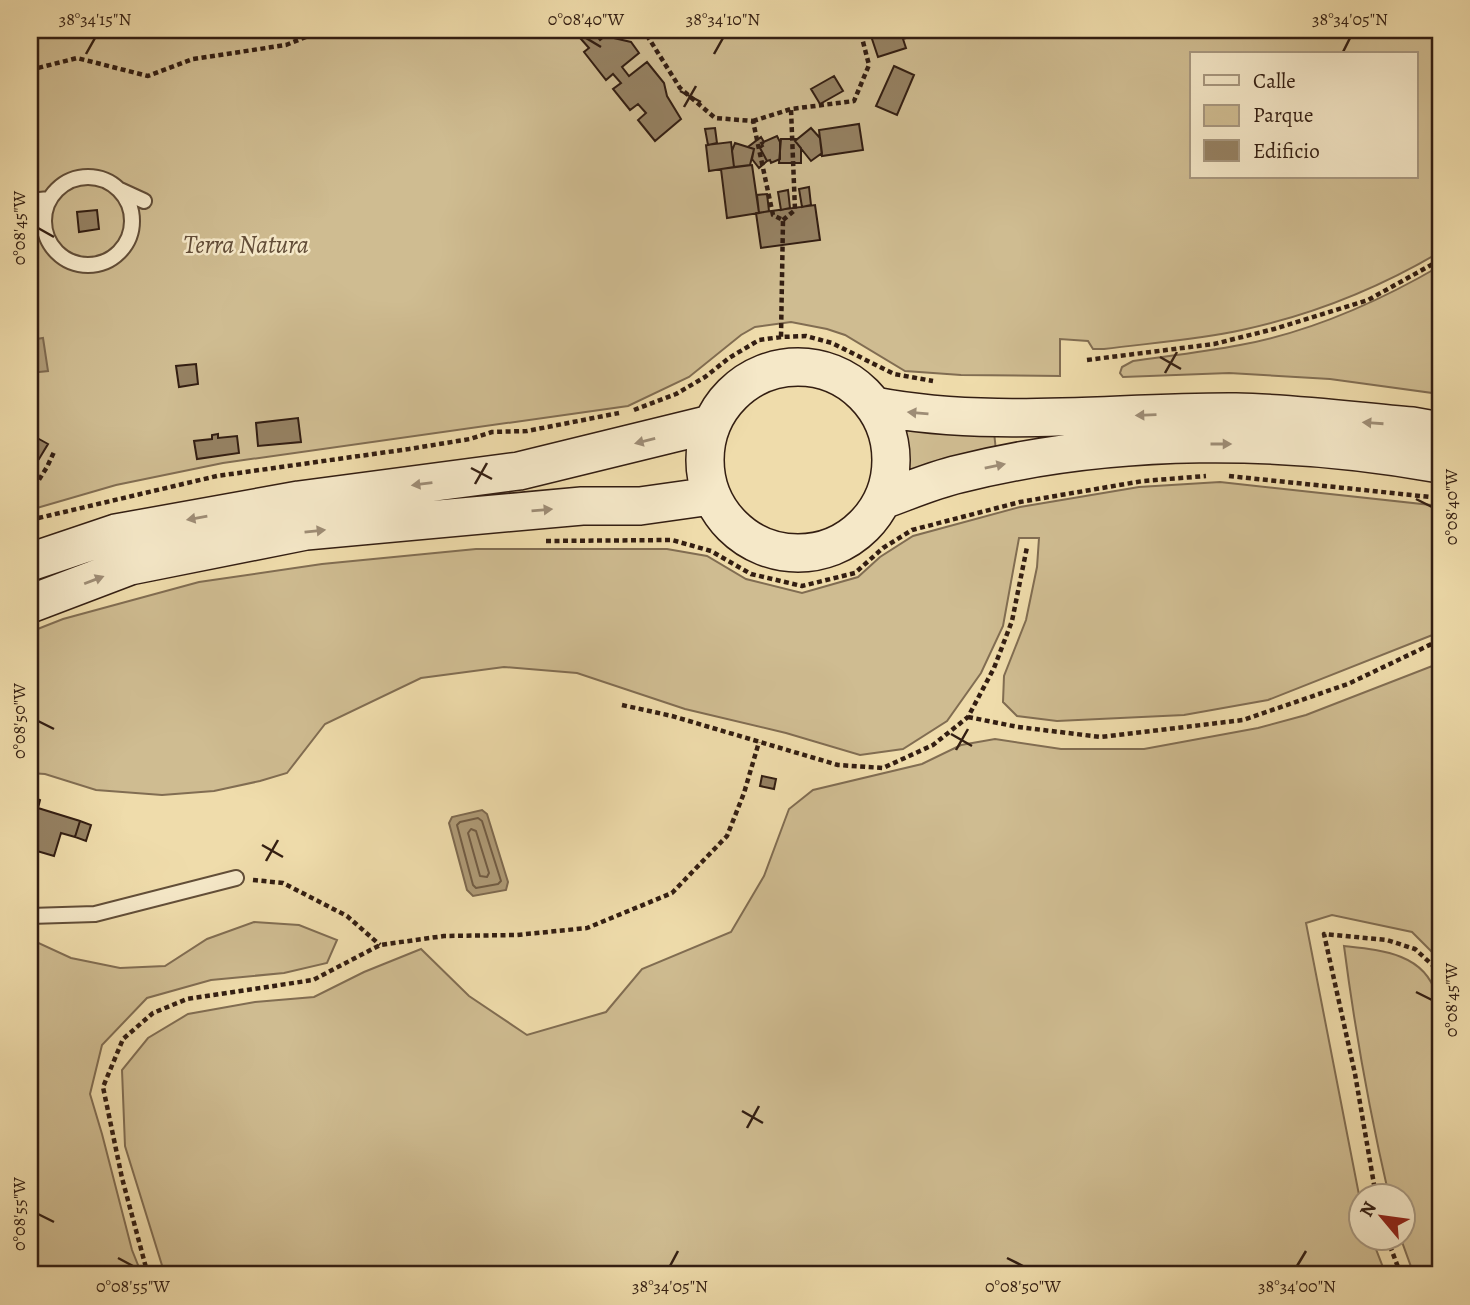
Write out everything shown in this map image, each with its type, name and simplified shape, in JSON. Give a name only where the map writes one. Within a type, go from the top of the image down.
[{"type":"main road","points":[[799,366],[821,369],[844,378],[874,406],[888,437],[891,462],[889,482],[883,500],[855,533],[831,547],[803,553],[774,550],[748,539],[726,521],[711,496],[705,473],[705,448],[711,424],[722,405],[737,388],[776,368],[799,366]]},
{"type":"main road","points":[[874,406],[909,413],[1005,419],[1238,412],[1412,426],[1440,431]]},
{"type":"main road","points":[[30,562],[116,533],[299,499],[519,471],[711,424]]},
{"type":"main road","points":[[883,500],[956,474],[1012,463],[1068,454],[1174,444],[1329,449],[1440,464]]},
{"type":"main road","points":[[30,604],[130,566],[306,531],[582,506],[640,506],[711,496]]},
{"type":"lane","points":[[120,190],[132,211],[132,226],[128,241],[119,253],[108,261],[80,265],[56,252],[44,227],[44,212],[49,199],[59,187],[72,179],[87,176],[102,178],[144,201]]},
{"type":"lane","points":[[30,201],[49,199]]},
{"type":"lane","points":[[30,916],[95,914],[236,878]]},
{"type":"path","points":[[30,70],[77,58],[148,76],[193,59],[286,45],[323,30],[362,36],[410,30]]},
{"type":"path","points":[[640,30],[648,37],[680,88],[715,118],[753,121],[791,109],[854,101],[869,65],[860,30]]},
{"type":"path","points":[[781,337],[783,220],[794,210],[791,109]]},
{"type":"path","points":[[753,121],[773,215],[783,220]]},
{"type":"path","points":[[1087,360],[1214,344],[1274,328],[1367,300],[1440,260]]},
{"type":"path","points":[[30,494],[54,452]]},
{"type":"path","points":[[541,541],[672,540],[710,551],[751,574],[803,586],[855,573],[883,548],[912,530],[1020,502],[1143,481],[1218,475],[1440,498]]},
{"type":"path","points":[[622,705],[672,716],[838,765],[883,768],[933,745],[968,717],[994,668],[1012,621],[1027,547]]},
{"type":"path","points":[[968,717],[1017,727],[1101,737],[1243,720],[1348,684],[1440,640]]},
{"type":"path","points":[[148,1275],[122,1178],[103,1087],[123,1039],[153,1013],[187,999],[313,980],[380,945],[444,936],[517,935],[587,928],[672,894],[727,836],[744,793],[759,742]]},
{"type":"path","points":[[236,878],[283,883],[347,916],[380,945]]},
{"type":"path","points":[[1374,1182],[1355,1074],[1324,934],[1387,940],[1415,949],[1439,971],[1440,976]]},
{"type":"path","points":[[1392,1252],[1401,1275]]},
{"type":"green space","name":"Terra Natura","points":[[30,30],[1440,30],[1440,252],[1369,289],[1294,317],[1208,336],[1104,349],[1093,349],[1088,341],[1060,339],[1060,376],[961,375],[905,371],[845,335],[827,329],[791,322],[755,327],[689,377],[628,406],[223,463],[116,485],[30,510]]},
{"type":"green space","points":[[1440,266],[1440,394],[1330,379],[1229,373],[1123,377],[1120,373],[1122,367],[1133,361],[1240,345],[1318,324],[1393,292]]},
{"type":"green space","points":[[895,426],[994,432],[996,451],[902,472],[901,438]]},
{"type":"green space","points":[[1220,482],[1440,506],[1440,632],[1268,700],[1184,715],[1057,721],[1017,716],[1003,702],[1004,676],[1026,620],[1037,567],[1039,538],[1019,538],[1003,626],[981,673],[947,721],[903,749],[860,755],[786,733],[685,709],[577,673],[504,667],[421,678],[325,724],[287,773],[260,781],[214,791],[162,795],[96,790],[45,774],[30,773],[30,632],[63,619],[199,582],[322,564],[476,549],[667,549],[707,556],[746,579],[802,593],[858,577],[880,557],[913,536],[1020,507],[1139,487]]},
{"type":"green space","points":[[1440,663],[1440,960],[1412,932],[1332,915],[1306,923],[1357,1182],[1348,1182],[1348,1252],[1377,1252],[1386,1275],[165,1275],[125,1146],[122,1070],[148,1038],[188,1014],[255,1002],[314,997],[364,972],[421,949],[469,996],[527,1035],[606,1012],[642,969],[731,932],[764,876],[789,809],[813,790],[922,764],[961,745],[995,739],[1061,749],[1144,749],[1258,728],[1306,715]]},
{"type":"green space","points":[[254,922],[299,925],[337,940],[327,963],[284,973],[211,980],[147,998],[102,1045],[90,1094],[132,1250],[142,1275],[30,1275],[30,939],[71,958],[120,968],[165,966],[207,939]]},
{"type":"green space","points":[[1344,946],[1386,952],[1411,962],[1430,980],[1436,994],[1440,1028],[1440,1275],[1414,1275],[1406,1252],[1418,1252],[1418,1182],[1386,1182],[1353,1009]]},
{"type":"water","points":[[43,338],[48,371],[30,373],[30,340]]},
{"type":"water","points":[[482,810],[487,814],[508,882],[506,890],[473,896],[467,890],[449,823],[452,817]]},
{"type":"building","points":[[592,30],[600,40],[605,36],[631,42],[639,53],[622,67],[629,76],[647,62],[664,83],[667,96],[681,119],[655,141],[638,120],[646,113],[638,104],[630,110],[613,89],[621,83],[613,74],[606,80],[584,52],[589,48],[581,39]]},
{"type":"building","points":[[880,30],[924,32],[903,39],[906,48],[878,57],[870,33]]},
{"type":"building","points":[[894,66],[914,75],[897,115],[876,106]]},
{"type":"building","points":[[834,76],[843,91],[820,104],[811,89]]},
{"type":"building","points":[[859,124],[863,150],[822,156],[819,130]]},
{"type":"building","points":[[715,128],[717,143],[708,145],[705,129]]},
{"type":"building","points":[[811,128],[820,138],[822,153],[811,161],[795,141]]},
{"type":"building","points":[[777,136],[780,142],[780,159],[771,163],[760,148],[763,146],[761,143]]},
{"type":"building","points":[[761,137],[764,142],[760,148],[767,161],[759,168],[752,159],[754,149],[748,147]]},
{"type":"building","points":[[781,139],[797,139],[795,141],[801,148],[801,163],[779,163]]},
{"type":"building","points":[[731,142],[734,167],[709,171],[706,145]]},
{"type":"building","points":[[735,143],[754,149],[750,165],[734,167],[732,151]]},
{"type":"building","points":[[752,165],[759,213],[727,218],[721,169]]},
{"type":"building","points":[[809,187],[811,205],[802,207],[799,189]]},
{"type":"building","points":[[788,190],[790,208],[781,210],[778,192]]},
{"type":"building","points":[[767,194],[769,211],[759,213],[757,195]]},
{"type":"building","points":[[815,205],[820,240],[761,248],[756,213]]},
{"type":"building","points":[[97,210],[99,229],[79,232],[77,212]]},
{"type":"building","points":[[196,364],[198,384],[179,387],[176,366]]},
{"type":"building","points":[[298,418],[301,442],[258,446],[256,423]]},
{"type":"building","points":[[30,434],[48,444],[39,459],[30,454]]},
{"type":"building","points":[[218,434],[218,438],[237,436],[239,453],[197,459],[194,441],[212,439],[212,435]]},
{"type":"building","points":[[762,776],[776,779],[774,789],[760,786]]},
{"type":"building","points":[[30,796],[40,800],[38,808],[80,821],[75,837],[61,833],[54,856],[37,851],[30,874]]},
{"type":"building","points":[[80,821],[91,825],[86,841],[75,837]]}]
